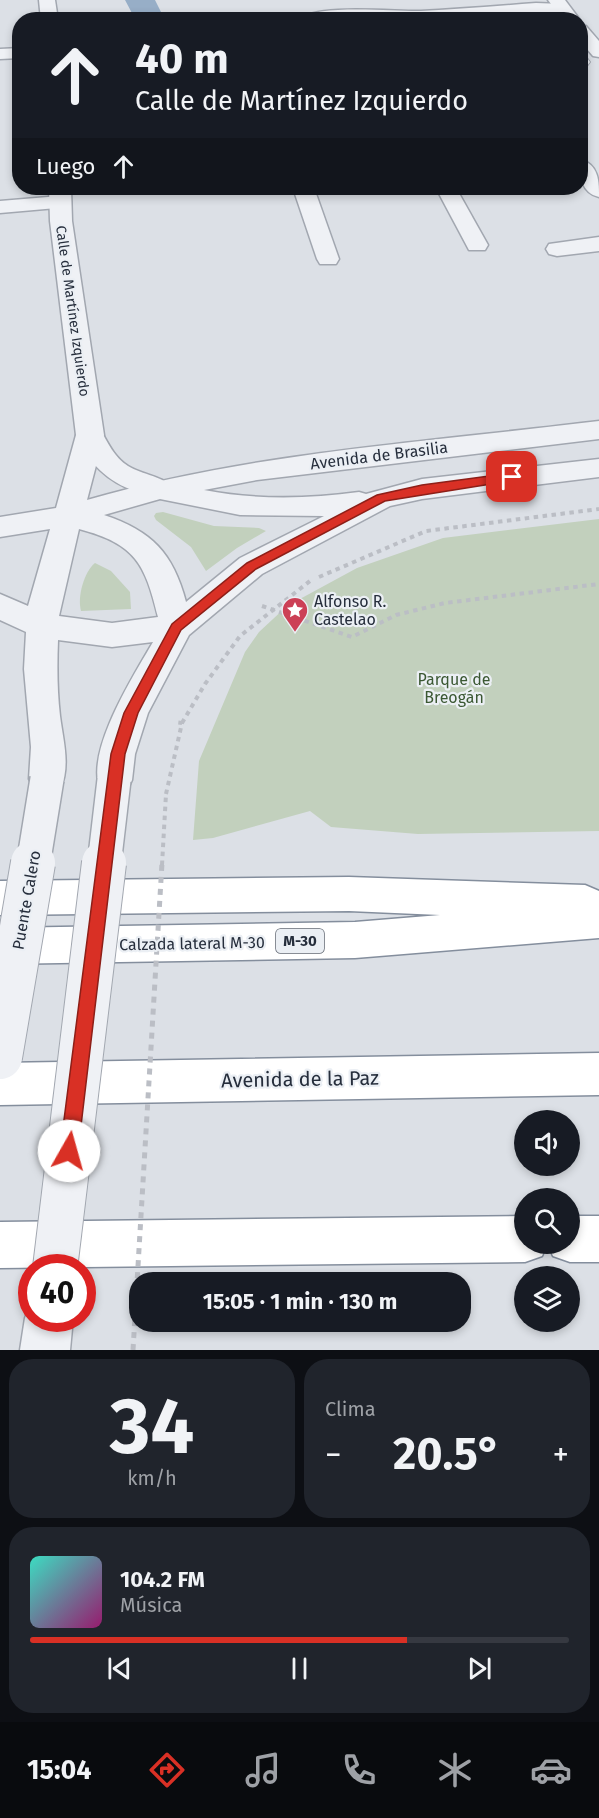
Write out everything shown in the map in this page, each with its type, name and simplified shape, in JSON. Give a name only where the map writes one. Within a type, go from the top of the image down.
[{"type":"highway","points":[[0,898],[350,894],[599,903]]},
{"type":"highway","name":"Calzada lateral M-30","points":[[0,946],[355,940],[599,920]]},
{"type":"highway","name":"Avenida de la Paz","points":[[0,1084],[599,1074]]},
{"type":"highway","points":[[0,1245],[514,1239]]},
{"type":"highway","points":[[580,1239],[599,1239]]},
{"type":"street","points":[[399,0],[409,12]]},
{"type":"street","points":[[474,12],[536,8],[564,10]]},
{"type":"street","points":[[588,39],[599,52]]},
{"type":"street","points":[[588,177],[599,192]]},
{"type":"street","points":[[0,207],[60,195]]},
{"type":"street","name":"Calle de Martínez Izquierdo","points":[[60,195],[90,435],[100,459],[131,480],[202,501],[270,507],[327,505],[382,498]]},
{"type":"street","points":[[305,195],[328,259]]},
{"type":"street","points":[[451,195],[477,245]]},
{"type":"street","points":[[557,249],[599,244]]},
{"type":"street","name":"Avenida de Brasilia","points":[[0,527],[68,516],[159,489],[289,466],[599,430]]},
{"type":"street","name":"Calle de Martínez Izquierdo","points":[[47,779],[48,747],[43,716],[40,669],[42,626],[47,587],[90,435]]},
{"type":"street","points":[[57,1254],[118,754],[131,713],[177,627],[251,566],[382,498],[422,489],[599,468]]},
{"type":"street","points":[[68,516],[115,530],[132,538],[146,551],[158,566],[177,627]]},
{"type":"street","points":[[0,606],[42,626],[112,635],[177,627]]},
{"type":"street","name":"Puente Calero","points":[[0,1057],[47,779]]},
{"type":"street","points":[[45,1350],[47,1332]]},
{"type":"path","points":[[182,723],[205,684],[240,636],[312,580],[426,531],[599,510]]},
{"type":"path","points":[[224,587],[272,612],[352,637],[396,615],[445,603],[599,584]]},
{"type":"path","points":[[134,1350],[166,794]]},
{"type":"green space","points":[[163,512],[214,526],[259,528],[266,531],[237,548],[206,571],[191,547],[156,520],[154,516],[156,513]]},
{"type":"green space","name":"Parque de Breogán","points":[[599,519],[599,831],[418,834],[331,827],[310,811],[213,838],[193,840],[199,761],[245,652],[259,632],[287,606],[357,568],[443,538]]},
{"type":"green space","points":[[95,563],[111,571],[130,592],[131,609],[81,611],[82,585]]},
{"type":"water","points":[[125,0],[155,0],[161,12],[131,12]]},
{"type":"place","name":"Alfonso R. Castelao","points":[[295,633]]},
{"type":"route","points":[[69,1151],[118,754],[131,713],[177,627],[251,566],[382,498],[422,489],[512,477]]}]
